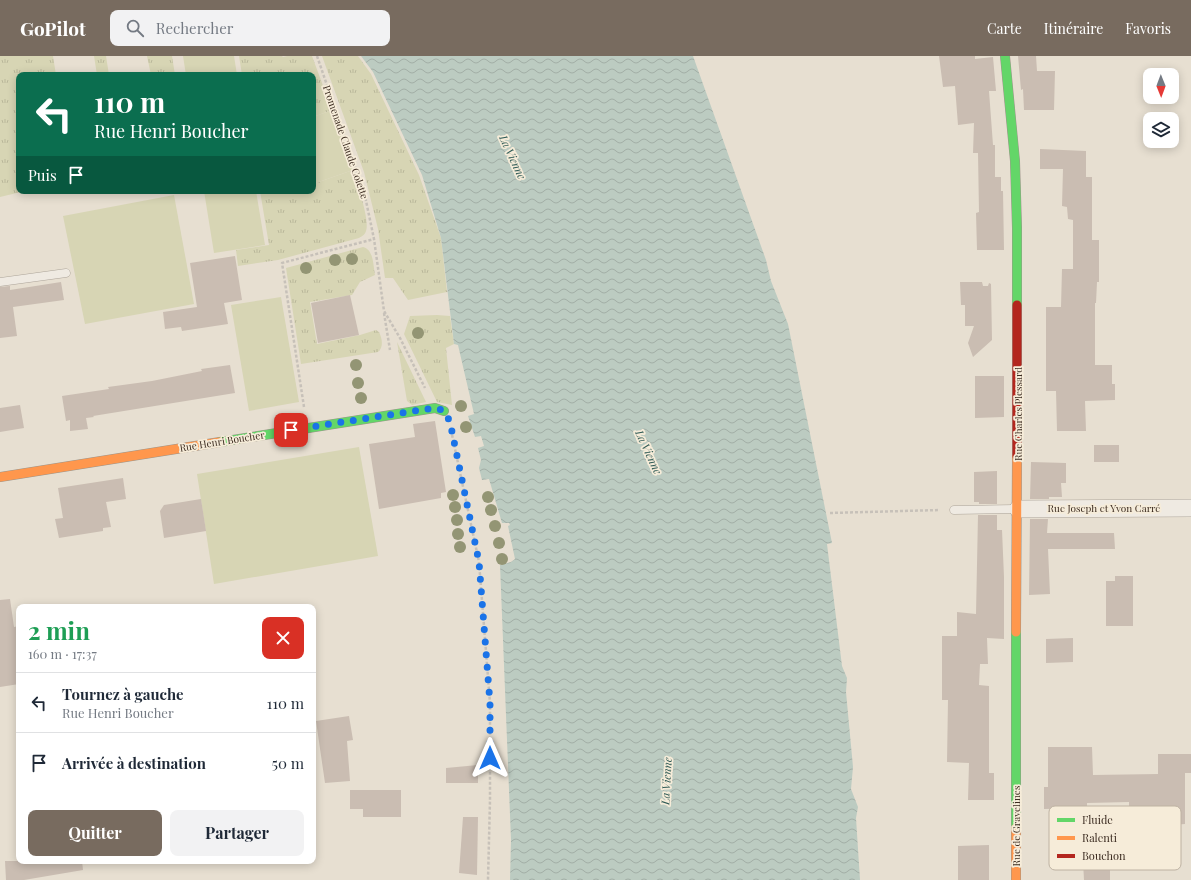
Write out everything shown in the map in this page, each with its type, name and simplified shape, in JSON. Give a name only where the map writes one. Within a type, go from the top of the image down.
[{"type":"street","name":"Rue Charles Plessard","points":[[1005,56],[1015,162],[1018,228],[1016,772]]},
{"type":"street","name":"Rue Henri Boucher","points":[[0,477],[434,408],[444,411]]},
{"type":"street","name":"Rue Joseph et Yvon Carré","points":[[1018,509],[1191,508]]},
{"type":"street","name":"Rue de Gravelines","points":[[1016,772],[1016,880]]},
{"type":"lane","points":[[0,282],[66,273]]},
{"type":"lane","points":[[954,510],[1018,509]]},
{"type":"path","name":"Promenade Claude Colette","points":[[317,56],[365,196],[374,239],[384,311],[400,338],[434,408]]},
{"type":"path","points":[[307,428],[282,263],[374,239]]},
{"type":"path","points":[[384,311],[390,350]]},
{"type":"path","points":[[444,411],[450,422],[479,562],[490,703],[488,880]]},
{"type":"path","points":[[830,513],[954,510]]},
{"type":"green space","points":[[0,56],[53,56],[56,72],[16,72],[16,193],[0,197]]},
{"type":"green space","points":[[94,56],[106,56],[109,72],[97,72]]},
{"type":"green space","points":[[147,56],[172,56],[175,72],[150,72]]},
{"type":"green space","points":[[183,56],[234,56],[237,72],[186,72]]},
{"type":"green space","points":[[239,56],[312,56],[332,110],[316,116],[316,72],[242,72]]},
{"type":"green space","points":[[322,56],[358,56],[371,74],[419,175],[441,238],[447,292],[408,300],[393,278],[385,278],[378,229],[364,172]]},
{"type":"green space","points":[[332,110],[353,170],[316,183],[316,116]]},
{"type":"green space","points":[[353,170],[366,219],[367,226],[365,234],[359,238],[278,260],[238,266],[236,250],[269,245],[260,194],[316,194],[316,183]]},
{"type":"green space","points":[[204,194],[256,194],[265,245],[214,253]]},
{"type":"green space","points":[[174,195],[194,304],[85,324],[63,216]]},
{"type":"green space","points":[[363,247],[369,251],[371,255],[375,275],[360,282],[352,295],[310,302],[317,344],[376,330],[379,332],[382,340],[380,350],[378,352],[301,364],[286,268]]},
{"type":"green space","points":[[281,297],[299,402],[249,411],[231,305]]},
{"type":"green space","points":[[410,316],[450,316],[454,344],[446,348],[452,405],[437,402],[404,334]]},
{"type":"green space","points":[[397,342],[426,402],[412,405],[407,401]]},
{"type":"green space","points":[[359,447],[378,556],[214,584],[197,474]]},
{"type":"water","name":"La Vienne","points":[[361,56],[693,56],[766,260],[771,281],[788,324],[832,543],[827,544],[842,666],[847,678],[846,692],[853,767],[851,789],[858,807],[856,818],[860,880],[510,880],[511,840],[500,565],[511,562],[515,559],[508,526],[510,525],[509,523],[502,523],[489,479],[482,480],[479,468],[481,460],[478,448],[484,446],[481,436],[475,437],[468,416],[474,414],[458,345],[454,344],[441,238],[422,175],[373,72]]},
{"type":"building","points":[[939,56],[975,56],[975,59],[993,57],[996,91],[989,91],[993,145],[995,145],[995,177],[1001,177],[1001,191],[1003,191],[1004,250],[977,250],[976,213],[979,212],[978,153],[973,153],[974,123],[958,125],[955,86],[943,87]]},
{"type":"building","points":[[1018,56],[1036,56],[1037,71],[1055,71],[1054,110],[1024,110],[1023,89],[1021,90]]},
{"type":"building","points":[[1040,149],[1086,151],[1086,177],[1092,177],[1092,240],[1099,240],[1099,282],[1097,282],[1095,303],[1095,365],[1112,365],[1112,384],[1115,384],[1115,400],[1085,401],[1086,431],[1057,431],[1056,391],[1046,391],[1046,307],[1061,307],[1062,269],[1073,269],[1073,220],[1068,219],[1067,207],[1062,206],[1063,169],[1040,169]]},
{"type":"building","points":[[235,256],[242,300],[224,303],[228,324],[182,331],[181,327],[165,329],[163,312],[197,307],[190,263]]},
{"type":"building","points":[[61,282],[64,300],[13,307],[17,336],[0,338],[0,287],[10,286],[10,290]]},
{"type":"building","points":[[960,282],[982,282],[983,286],[988,286],[989,283],[991,284],[992,340],[973,357],[968,343],[974,326],[965,326],[965,305],[961,305]]},
{"type":"building","points":[[350,295],[359,335],[318,343],[311,303]]},
{"type":"building","points":[[230,365],[235,393],[93,416],[94,417],[86,418],[88,429],[70,431],[70,420],[66,421],[62,396],[109,389],[108,387],[152,381],[202,371],[201,369]]},
{"type":"building","points":[[975,376],[1004,376],[1004,417],[975,418]]},
{"type":"building","points":[[20,405],[24,428],[0,432],[0,408]]},
{"type":"building","points":[[435,421],[446,492],[441,493],[441,498],[379,509],[369,444],[415,437],[413,424]]},
{"type":"building","points":[[1094,445],[1119,445],[1119,462],[1094,462]]},
{"type":"building","points":[[1031,462],[1066,463],[1066,483],[1061,483],[1062,497],[1030,499]]},
{"type":"building","points":[[997,471],[997,504],[979,504],[979,502],[974,502],[974,472]]},
{"type":"building","points":[[123,478],[126,499],[106,502],[111,527],[103,528],[103,531],[59,538],[55,519],[63,518],[58,488]]},
{"type":"building","points":[[201,499],[206,531],[164,538],[160,511],[164,505]]},
{"type":"building","points":[[978,515],[997,515],[997,530],[1002,530],[1004,639],[987,638],[988,664],[980,664],[979,685],[989,686],[989,773],[994,773],[994,800],[968,800],[969,763],[947,762],[948,700],[942,700],[942,636],[957,636],[957,612],[976,614]]},
{"type":"building","points":[[1030,519],[1048,519],[1047,533],[1114,533],[1115,549],[1048,549],[1050,594],[1029,595]]},
{"type":"building","points":[[1115,576],[1133,576],[1133,626],[1106,626],[1106,581],[1115,581]]},
{"type":"building","points":[[10,599],[14,627],[16,627],[16,684],[0,687],[0,600]]},
{"type":"building","points":[[1073,638],[1073,662],[1046,663],[1046,639]]},
{"type":"building","points":[[349,716],[353,740],[347,741],[350,781],[325,783],[316,721]]},
{"type":"building","points":[[1048,747],[1092,747],[1093,775],[1158,774],[1158,754],[1191,754],[1191,773],[1185,773],[1185,824],[1181,824],[1181,806],[1129,806],[1129,802],[1087,803],[1087,806],[1049,806],[1049,809],[1044,809],[1044,787],[1048,787]]},
{"type":"building","points":[[478,765],[478,783],[446,783],[446,768]]},
{"type":"building","points":[[350,790],[401,790],[401,817],[363,817],[363,809],[350,809]]},
{"type":"building","points":[[463,817],[478,817],[477,875],[459,873]]},
{"type":"building","points":[[989,845],[989,880],[958,880],[958,846]]},
{"type":"building","points":[[5,861],[16,861],[16,864],[82,864],[83,870],[24,880],[6,880]]},
{"type":"building","points":[[1083,870],[1110,870],[1110,880],[1084,880]]},
{"type":"traffic: fast","points":[[1005,56],[1015,161],[1017,305]]},
{"type":"traffic: fast","points":[[220,442],[435,408],[444,411]]},
{"type":"traffic: fast","points":[[1016,632],[1016,828]]},
{"type":"traffic: slow","points":[[0,477],[220,442]]},
{"type":"traffic: slow","points":[[1016,632],[1017,456]]},
{"type":"traffic: slow","points":[[1016,828],[1016,880]]},
{"type":"traffic: jam","points":[[1017,305],[1017,456]]},
{"type":"route","points":[[291,430],[434,408],[444,411],[450,422],[479,562],[490,703],[490,758]]}]
